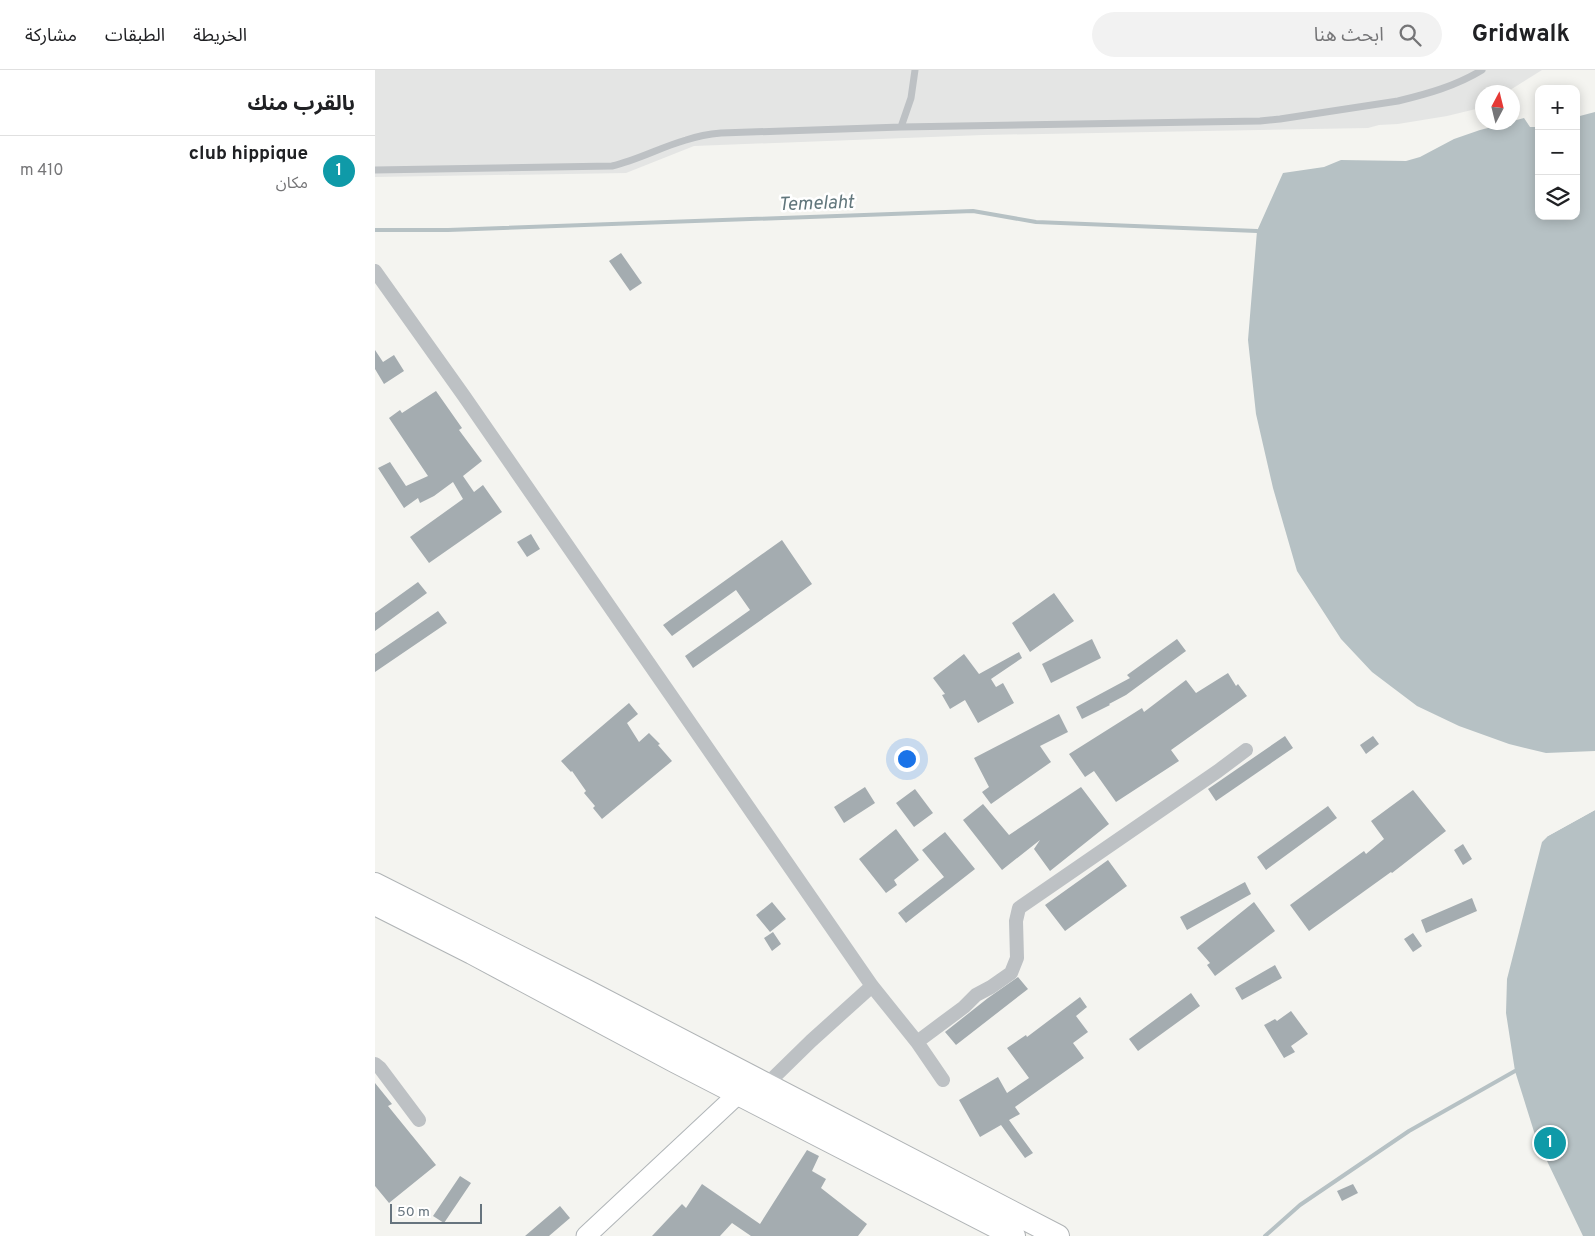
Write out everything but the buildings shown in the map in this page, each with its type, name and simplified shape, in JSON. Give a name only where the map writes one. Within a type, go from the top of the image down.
[{"type":"highway","points":[[375,884],[587,991],[1057,1236]]},
{"type":"highway","points":[[375,904],[472,952],[738,1094],[1014,1236]]},
{"type":"main road","points":[[586,1236],[738,1094],[762,1082]]},
{"type":"street","points":[[375,271],[464,396],[872,986],[917,1042],[943,1080]]},
{"type":"street","points":[[917,1042],[976,995],[1011,973],[1017,958],[1016,921],[1019,908],[1246,750]]},
{"type":"street","points":[[762,1082],[872,986]]},
{"type":"street","points":[[375,1064],[419,1120]]},
{"type":"lane","points":[[901,127],[911,98],[915,70]]},
{"type":"lane","points":[[375,170],[601,167],[633,160],[704,135],[901,127],[1260,121],[1398,101],[1455,84],[1482,70]]},
{"type":"shaded area","points":[[375,70],[1542,70],[1518,85],[1475,85],[1475,109],[1447,116],[1368,128],[983,135],[694,146],[626,173],[375,177]]},
{"type":"shaded area","points":[[1595,112],[1595,751],[1546,753],[1509,744],[1459,726],[1417,706],[1372,672],[1341,639],[1297,571],[1273,488],[1256,414],[1248,340],[1257,231],[1283,173],[1324,167],[1341,160],[1406,161],[1420,157],[1454,139],[1480,130],[1520,130],[1520,119],[1524,118],[1530,127],[1535,127],[1535,220],[1580,220],[1580,116]]},
{"type":"shaded area","points":[[1595,810],[1595,1236],[1583,1236],[1536,1138],[1515,1071],[1506,1013],[1507,979],[1542,842],[1548,836]]},
{"type":"pier","points":[[1595,807],[1595,810],[1548,836],[1547,834]]},
{"type":"waterway","name":"Temelaht","points":[[375,230],[448,230],[973,211],[1036,222],[1257,231]]},
{"type":"waterway","points":[[1265,1236],[1300,1205],[1409,1131],[1515,1071]]},
{"type":"place","name":"club hippique","points":[[1550,1143]]}]
